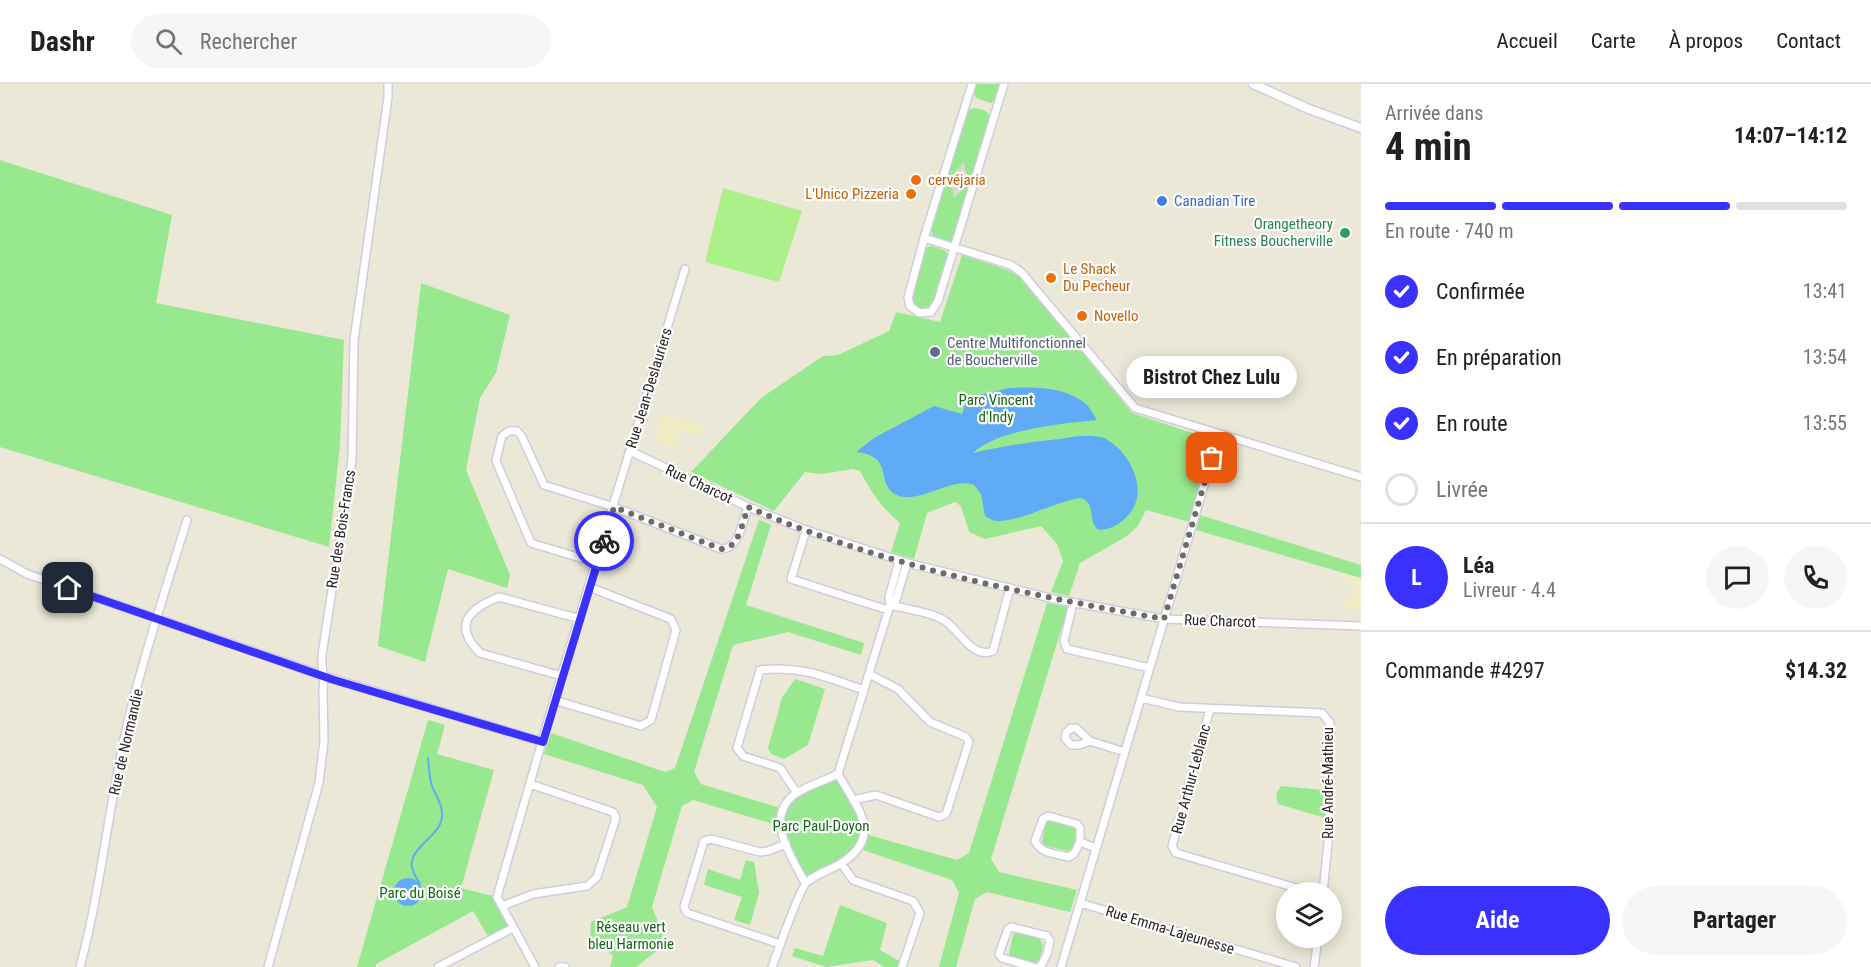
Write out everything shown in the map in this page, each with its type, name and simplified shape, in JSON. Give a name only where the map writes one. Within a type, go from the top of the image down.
[{"type":"street","name":"Rue des Bois-Francs","points":[[268,967],[319,783],[324,741],[321,663],[323,638],[352,460],[354,340],[388,84]]},
{"type":"street","points":[[972,84],[924,238],[908,301],[911,309],[919,313],[929,313],[936,307],[1004,84]]},
{"type":"street","points":[[1253,84],[1309,109],[1361,128]]},
{"type":"street","points":[[924,238],[1011,265],[1022,273],[1135,408],[1361,477]]},
{"type":"street","name":"Rue Jean-Deslauriers","points":[[535,967],[497,897],[685,269]]},
{"type":"street","points":[[597,563],[531,543],[496,461],[502,436],[509,430],[521,435],[544,485],[614,507],[721,549],[726,550],[734,544],[748,507]]},
{"type":"street","points":[[1047,954],[1061,964],[1219,435]]},
{"type":"street","name":"Rue Charcot","points":[[630,451],[748,507],[806,530],[903,562],[1010,588],[1073,603],[1164,619],[1361,626]]},
{"type":"street","name":"Rue de Normandie","points":[[80,967],[90,929],[129,717],[187,520]]},
{"type":"street","points":[[806,530],[791,579],[889,608],[941,618],[979,652],[993,651],[1010,588]]},
{"type":"street","points":[[0,559],[27,574],[323,675],[543,742]]},
{"type":"street","points":[[772,967],[806,883],[841,863],[857,848],[865,834],[864,821],[838,774],[889,608],[889,597],[903,562]]},
{"type":"street","points":[[555,700],[641,726],[651,720],[676,630],[671,619],[590,587]]},
{"type":"street","points":[[562,676],[480,653],[471,643],[465,629],[468,617],[474,610],[499,597],[580,619]]},
{"type":"street","points":[[1073,603],[1064,642],[1067,649],[1149,668]]},
{"type":"street","points":[[797,793],[780,768],[743,756],[737,748],[760,670],[781,667],[807,671],[864,690]]},
{"type":"street","points":[[853,800],[876,795],[939,817],[945,814],[969,742],[966,738],[930,722],[898,689],[869,674]]},
{"type":"street","name":"Rue André-Mathieu","points":[[1141,698],[1179,707],[1322,713],[1330,723],[1330,824],[1324,882]]},
{"type":"street","name":"Rue Arthur-Leblanc","points":[[1210,709],[1172,846],[1176,853],[1276,882]]},
{"type":"street","points":[[1090,741],[1125,752]]},
{"type":"street","points":[[806,883],[786,844],[780,818],[789,800],[797,793],[838,774]]},
{"type":"street","points":[[502,906],[533,894],[587,886],[597,877],[616,818],[613,813],[530,784]]},
{"type":"street","points":[[1048,816],[1077,824],[1080,828],[1080,842],[1074,854],[1068,857],[1042,849],[1035,841],[1042,819],[1048,816]]},
{"type":"street","points":[[780,944],[687,913],[684,907],[704,841],[711,838],[760,852],[786,844]]},
{"type":"street","points":[[1080,842],[1096,848]]},
{"type":"street","points":[[841,863],[853,880],[914,901],[920,914],[902,967]]},
{"type":"street","name":"Rue Emma-Lajeunesse","points":[[1080,903],[1296,967]]},
{"type":"street","points":[[1011,927],[1047,936],[1050,941],[1047,954],[1041,966],[1036,967],[1002,958],[999,954],[1008,929],[1011,927]]},
{"type":"street","points":[[438,967],[513,928]]},
{"type":"street","points":[[1314,967],[1317,948]]},
{"type":"street","points":[[559,967],[565,967]]},
{"type":"shaded area","points":[[964,162],[968,184],[954,198],[950,178]]},
{"type":"shaded area","points":[[663,414],[703,426],[699,438],[680,431],[677,450],[655,439]]},
{"type":"shaded area","points":[[1343,572],[1361,578],[1361,610],[1345,608],[1355,584],[1341,579]]},
{"type":"green space","points":[[975,84],[1002,84],[997,99],[991,103],[976,98],[973,90]]},
{"type":"green space","points":[[975,108],[988,113],[991,121],[955,239],[949,242],[933,237],[931,230],[966,113]]},
{"type":"green space","points":[[0,160],[172,215],[156,303],[344,340],[340,445],[329,547],[0,447]]},
{"type":"green space","points":[[723,188],[802,211],[779,282],[705,262]]},
{"type":"green space","points":[[932,246],[946,251],[948,258],[937,299],[932,306],[924,309],[913,304],[911,296],[924,251],[927,247]]},
{"type":"green space","name":"Parc Vincent d'Indy","points":[[962,255],[1008,270],[1020,277],[1132,413],[1211,439],[1189,522],[1146,510],[1138,526],[1127,536],[1080,563],[1069,596],[1051,592],[1063,561],[1057,544],[1041,526],[985,539],[969,532],[961,506],[955,502],[927,513],[914,559],[891,552],[900,523],[877,499],[860,471],[853,469],[822,474],[805,472],[774,511],[691,472],[761,398],[823,356],[838,355],[889,331],[896,312],[940,322]]},
{"type":"green space","points":[[421,283],[510,315],[496,373],[480,398],[466,470],[510,575],[507,588],[448,569],[425,662],[378,646]]},
{"type":"green space","points":[[1200,515],[1361,565],[1361,578],[1196,530]]},
{"type":"green space","points":[[759,520],[771,525],[746,605],[864,643],[861,655],[788,632],[733,645],[694,772],[701,784],[783,809],[788,800],[838,774],[864,821],[865,834],[957,860],[969,853],[1047,603],[1068,607],[991,859],[999,872],[1077,890],[1070,912],[987,892],[975,899],[956,967],[939,967],[959,893],[952,880],[857,848],[852,854],[805,883],[780,826],[693,800],[682,806],[652,907],[663,934],[658,950],[636,967],[610,967],[613,956],[590,935],[591,922],[627,907],[657,807],[643,785],[544,754],[551,733],[665,772],[675,768]]},
{"type":"green space","points":[[795,679],[825,689],[808,745],[784,759],[771,754],[768,748],[782,698]]},
{"type":"green space","name":"Parc du Boisé","points":[[428,720],[445,725],[437,754],[494,770],[461,888],[497,897],[513,928],[490,940],[473,911],[376,964],[376,967],[357,967]]},
{"type":"green space","points":[[1281,786],[1323,790],[1327,794],[1327,816],[1322,817],[1278,804],[1276,794]]},
{"type":"green space","points":[[1052,819],[1070,824],[1077,833],[1072,848],[1068,851],[1045,846],[1042,842],[1046,822]]},
{"type":"green space","points":[[746,860],[754,862],[759,893],[750,925],[734,920],[742,897],[704,885],[708,869],[740,880]]},
{"type":"green space","points":[[840,905],[887,923],[880,950],[901,962],[899,967],[884,967],[873,960],[826,967],[792,956],[795,948],[823,956]]},
{"type":"green space","points":[[1018,931],[1036,937],[1042,942],[1041,955],[1035,964],[1011,958],[1009,954],[1013,935]]},
{"type":"water","points":[[1009,388],[1037,388],[1066,393],[1084,403],[1097,420],[1014,433],[984,445],[973,453],[1016,444],[1074,437],[1104,438],[1116,446],[1130,463],[1137,483],[1138,493],[1135,504],[1122,521],[1110,528],[1097,529],[1088,503],[1080,498],[1017,518],[993,520],[985,516],[981,494],[974,485],[956,484],[915,496],[897,495],[890,490],[876,459],[856,452],[874,438],[934,406],[962,414],[967,398]]},
{"type":"water","points":[[408,878],[418,882],[422,892],[418,902],[408,906],[398,902],[394,892],[398,882]]},
{"type":"waterway","points":[[420,884],[413,871],[412,860],[419,848],[436,831],[442,817],[431,783],[428,758]]},
{"type":"way so far","points":[[604,541],[614,507],[726,550],[734,544],[748,507],[806,530],[911,564],[1054,599],[1164,619],[1212,458]]},
{"type":"place","name":"cervéjaria","points":[[916,180]]},
{"type":"place","name":"L'Unico Pizzeria","points":[[911,194]]},
{"type":"place","name":"Canadian Tire","points":[[1162,201]]},
{"type":"place","name":"Orangetheory Fitness Boucherville","points":[[1345,233]]},
{"type":"place","name":"Le Shack Du Pecheur","points":[[1051,278]]},
{"type":"place","name":"Novello","points":[[1082,316]]},
{"type":"place","name":"Centre Multifonctionnel de Boucherville","points":[[935,352]]},
{"type":"place","name":"Bistrot Chez Lulu","points":[[1212,458]]},
{"type":"route","points":[[68,588],[334,680],[543,742],[604,541]]},
{"type":"park label","name":"Parc Paul-Doyon","points":[[821,826]]},
{"type":"park label","name":"Réseau vert bleu Harmonie","points":[[631,936]]}]
